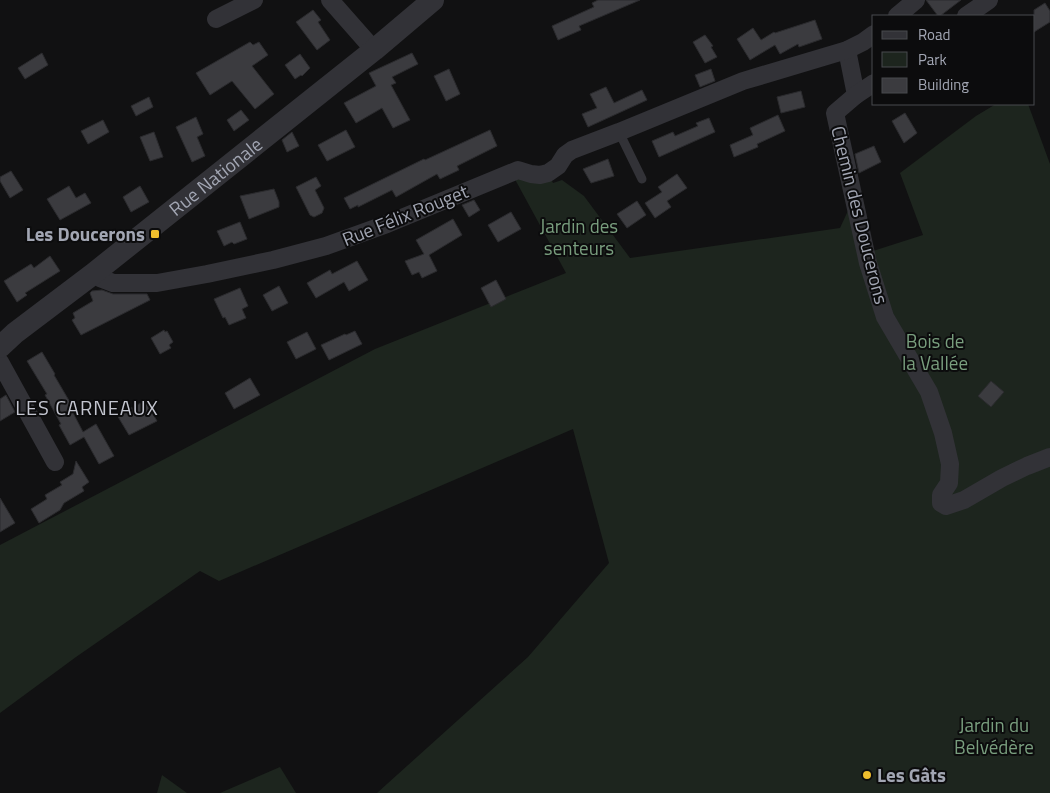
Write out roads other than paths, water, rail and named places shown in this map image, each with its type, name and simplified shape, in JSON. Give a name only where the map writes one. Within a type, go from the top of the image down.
[{"type":"street","points":[[216,19],[254,0]]},
{"type":"street","points":[[330,0],[374,50]]},
{"type":"street","points":[[898,15],[916,0]]},
{"type":"street","points":[[967,15],[989,0]]},
{"type":"street","name":"Rue Nationale","points":[[0,347],[15,332],[93,274],[434,1]]},
{"type":"street","name":"Rue Félix Rouget","points":[[93,274],[113,283],[157,283],[273,260],[326,246],[387,224],[518,170],[540,175],[548,173],[558,166],[565,155],[572,150],[743,82],[847,50],[872,35]]},
{"type":"street","points":[[847,50],[856,95],[872,84]]},
{"type":"street","name":"Chemin des Doucerons","points":[[856,95],[835,113],[868,263],[885,317],[929,392],[944,433],[950,464],[949,483],[941,495],[941,502],[946,506],[964,500],[1002,478],[1050,457]]},
{"type":"street","points":[[0,362],[55,462]]},
{"type":"lane","points":[[619,132],[642,179]]},
{"type":"place","name":"Les Doucerons","points":[[155,234]]},
{"type":"place","name":"Les Gâts","points":[[867,775]]},
{"type":"district","name":"LES CARNEAUX","points":[[87,408]]},
{"type":"park label","name":"Jardin des senteurs","points":[[579,237]]},
{"type":"park label","name":"Bois de la Vallée","points":[[935,352]]},
{"type":"park label","name":"Jardin du Belvédère","points":[[994,736]]}]
